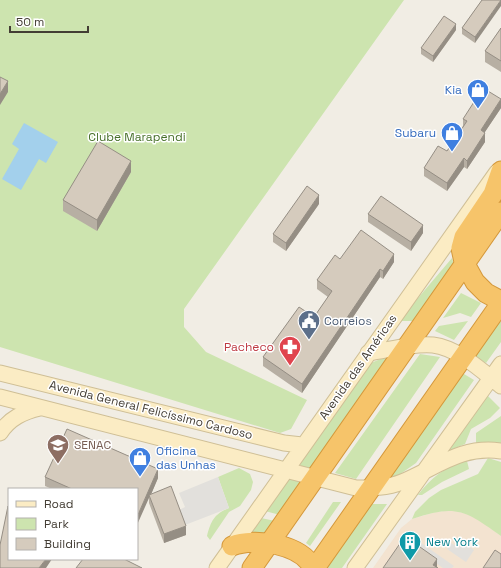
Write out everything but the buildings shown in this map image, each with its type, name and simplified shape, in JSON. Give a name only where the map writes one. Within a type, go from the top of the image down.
[{"type":"highway","points":[[232,546],[245,543],[282,546],[307,558],[314,568],[372,488],[501,302],[486,293],[475,282],[465,264],[461,252],[462,242],[492,194],[501,172]]},
{"type":"highway","points":[[252,568],[501,212]]},
{"type":"street","name":"Avenida das Américas","points":[[217,568],[302,445],[501,166]]},
{"type":"street","points":[[368,353],[422,345],[439,346],[452,351],[496,382]]},
{"type":"street","points":[[354,568],[423,471],[496,382],[501,364]]},
{"type":"street","name":"Avenida General Felicíssimo Cardoso","points":[[0,373],[284,443],[302,445]]},
{"type":"street","points":[[73,416],[80,411],[83,405],[83,399],[77,393]]},
{"type":"street","name":"Avenida General Felicíssimo Cardoso","points":[[0,397],[356,488],[372,488],[402,482],[451,457],[482,450],[501,451]]},
{"type":"street","points":[[0,432],[13,418],[28,410],[40,408]]},
{"type":"shaded area","points":[[218,477],[229,508],[185,525],[179,510],[185,507],[179,493]]},
{"type":"shaded area","points":[[452,510],[474,516],[501,536],[501,568],[373,568],[401,528],[412,519],[436,512]]},
{"type":"shaded area","points":[[417,540],[454,566],[452,568],[443,568],[412,547]]},
{"type":"shaded area","points":[[462,541],[474,550],[466,562],[447,549],[451,543],[458,547]]},
{"type":"green space","name":"Clube Marapendi","points":[[0,0],[404,0],[184,309],[184,327],[206,352],[307,400],[291,429],[280,433],[0,347]]},
{"type":"green space","points":[[452,258],[454,266],[416,321],[401,321],[407,311]]},
{"type":"green space","points":[[461,293],[481,303],[471,317],[460,313],[443,318]]},
{"type":"green space","points":[[468,321],[454,340],[435,331],[439,326]]},
{"type":"green space","points":[[493,322],[501,322],[501,342],[486,363],[471,354]]},
{"type":"green space","points":[[420,354],[440,357],[356,479],[335,473]]},
{"type":"green space","points":[[385,357],[389,360],[312,469],[298,465],[371,363]]},
{"type":"green space","points":[[459,371],[474,380],[416,463],[396,477],[385,478]]},
{"type":"green space","points":[[486,394],[500,408],[490,418],[471,429],[465,444],[443,453]]},
{"type":"green space","points":[[501,416],[501,448],[476,443],[476,433]]},
{"type":"green space","points":[[488,458],[501,462],[501,536],[478,520],[460,512],[439,512],[412,519],[415,512],[429,498],[441,490],[478,474]]},
{"type":"green space","points":[[467,461],[469,469],[442,482],[422,495],[418,495],[433,478],[445,469]]},
{"type":"green space","points":[[239,468],[250,474],[253,482],[251,490],[240,506],[229,512],[210,540],[207,536],[212,522],[220,513],[229,508],[218,477]]},
{"type":"green space","points":[[290,475],[302,484],[280,515],[265,511]]},
{"type":"green space","points":[[333,502],[341,502],[310,546],[306,543]]},
{"type":"green space","points":[[368,504],[387,504],[342,568],[321,568]]},
{"type":"green space","points":[[261,518],[275,521],[262,541],[248,536]]},
{"type":"water","points":[[24,123],[58,142],[46,163],[39,159],[21,190],[2,179],[19,149],[12,144]]},
{"type":"place","name":"Kia","points":[[478,110]]},
{"type":"place","name":"Subaru","points":[[452,152]]},
{"type":"place","name":"Correios","points":[[309,340]]},
{"type":"place","name":"Pacheco","points":[[290,366]]},
{"type":"place","name":"SENAC","points":[[58,464]]},
{"type":"place","name":"Oficina das Unhas","points":[[140,478]]},
{"type":"place","name":"New York","points":[[410,562]]}]
